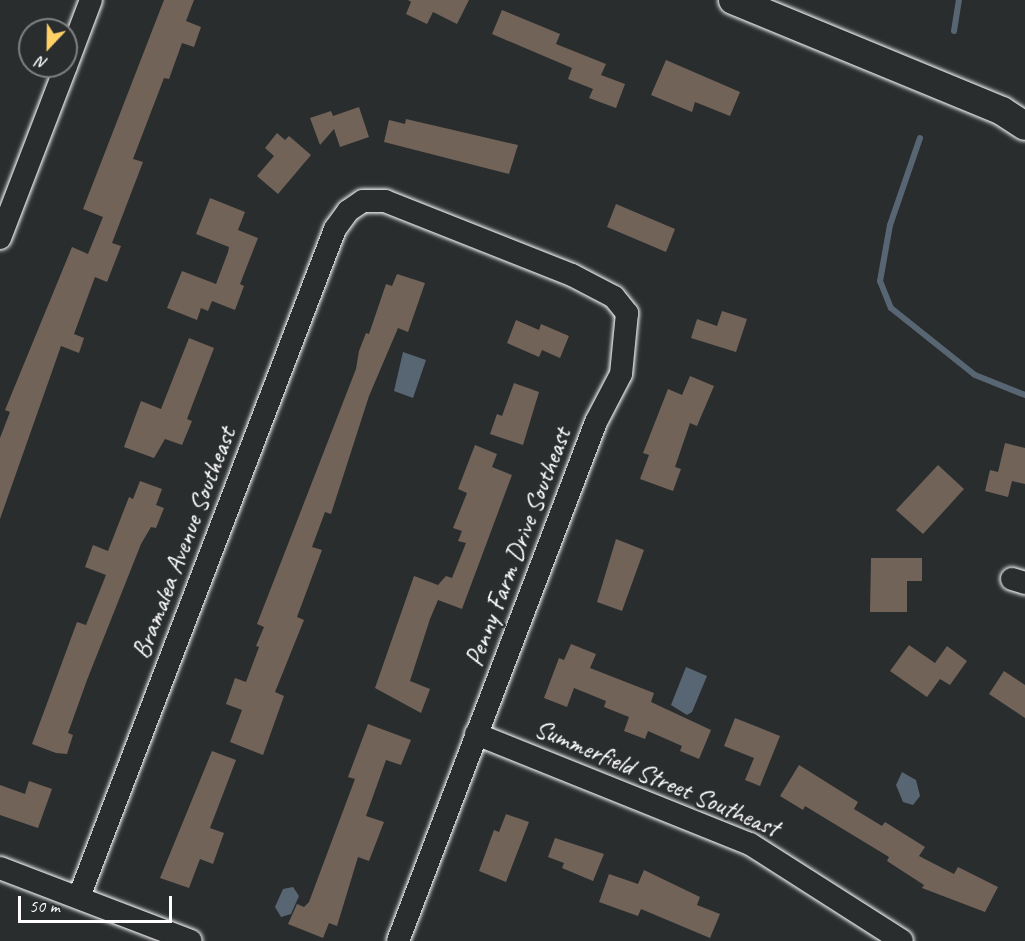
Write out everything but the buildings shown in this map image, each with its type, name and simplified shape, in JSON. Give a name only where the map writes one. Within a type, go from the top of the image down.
[{"type":"main road","points":[[733,0],[1013,113],[1025,126]]},
{"type":"street","points":[[78,34],[91,0]]},
{"type":"street","points":[[0,238],[61,78]]},
{"type":"street","name":"Penny Farm Drive Southeast","points":[[348,211],[363,201],[385,201],[496,242],[614,297],[627,313],[626,343],[621,374],[596,422],[398,941]]},
{"type":"street","name":"Bramalea Avenue Southeast","points":[[79,897],[331,238],[348,211]]},
{"type":"street","name":"Summerfield Street Southeast","points":[[477,734],[750,844],[902,941]]},
{"type":"street","points":[[0,868],[191,941]]},
{"type":"water","points":[[403,352],[426,360],[413,398],[394,391]]},
{"type":"water","points":[[686,667],[707,676],[692,712],[687,715],[671,705]]},
{"type":"water","points":[[902,772],[916,780],[920,796],[913,805],[903,802],[896,785]]},
{"type":"water","points":[[293,887],[299,896],[291,914],[281,917],[275,907],[283,889]]},
{"type":"waterway","points":[[954,31],[959,0]]},
{"type":"waterway","points":[[920,138],[890,225],[880,281],[891,308],[975,375],[1025,395]]}]
